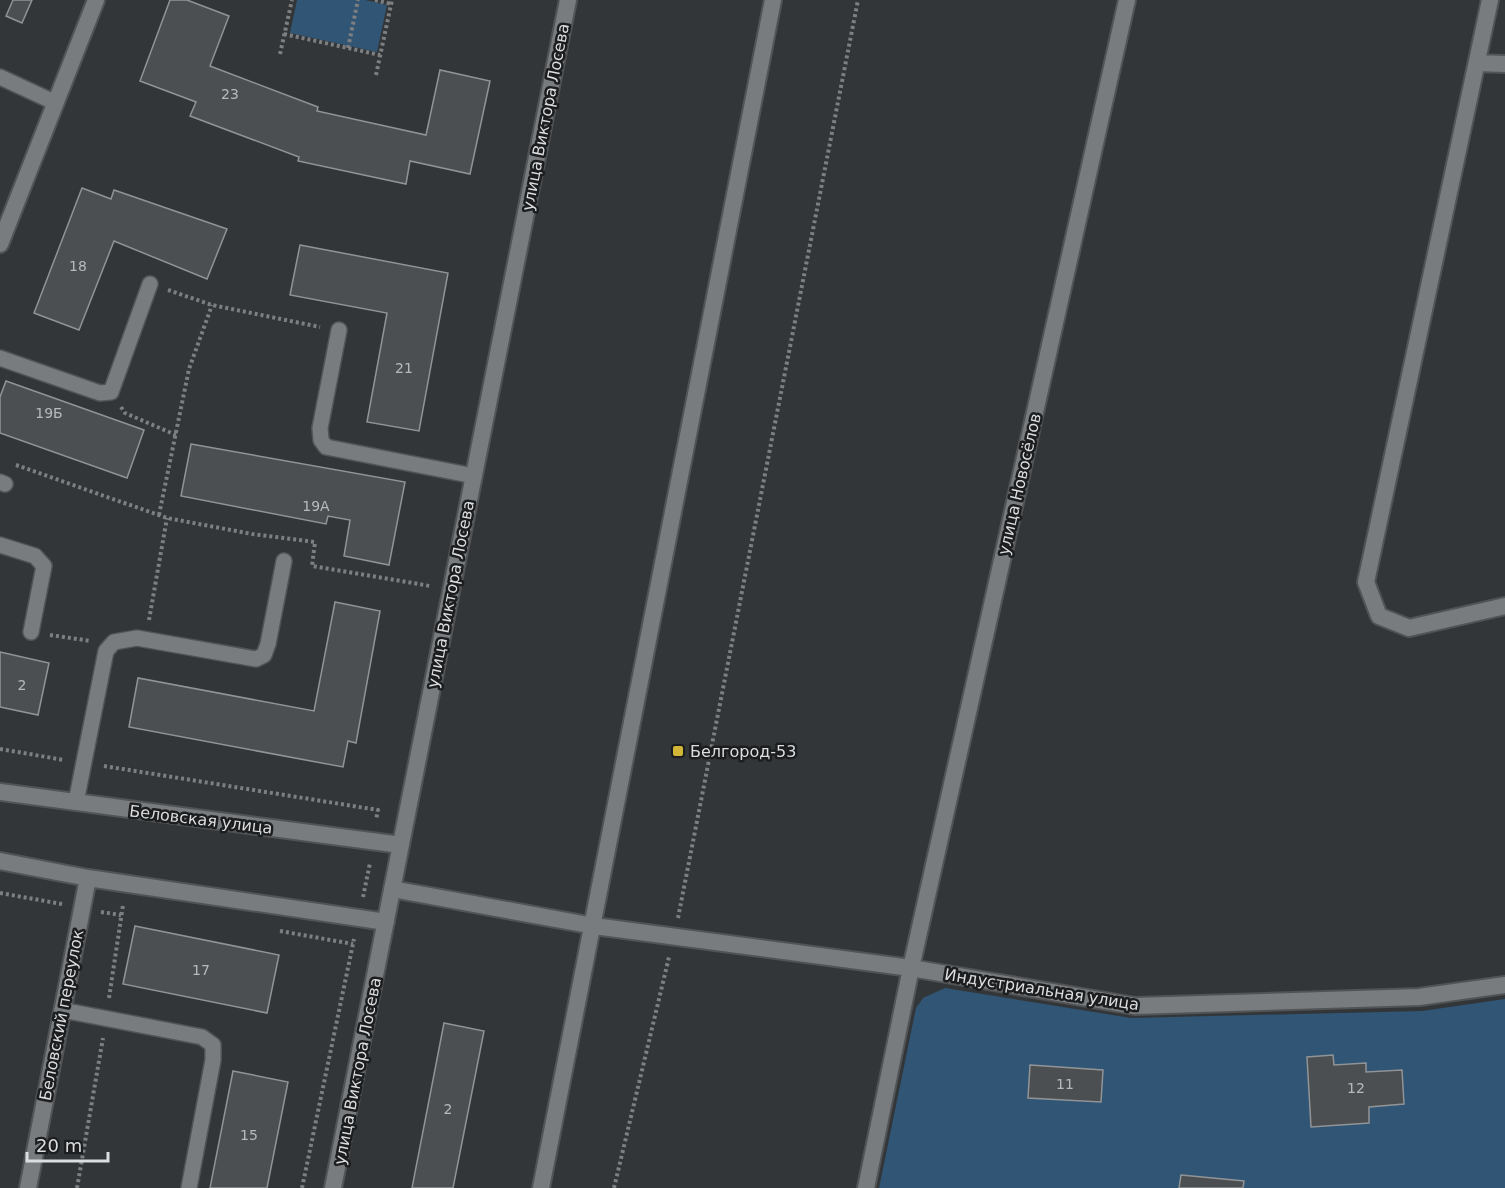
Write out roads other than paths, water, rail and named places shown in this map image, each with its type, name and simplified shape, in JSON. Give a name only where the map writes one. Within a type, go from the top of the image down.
[{"type":"street","points":[[0,244],[96,0]]},
{"type":"street","name":"улица Виктора Лосева","points":[[333,1188],[568,0]]},
{"type":"street","points":[[541,1188],[594,926],[773,0]]},
{"type":"street","name":"улица Новосёлов","points":[[911,968],[1127,0]]},
{"type":"street","points":[[1490,0],[1366,582],[1379,616],[1409,628],[1505,606]]},
{"type":"street","points":[[1478,63],[1505,64]]},
{"type":"street","name":"Беловская улица","points":[[0,792],[401,845]]},
{"type":"street","points":[[0,861],[88,878],[386,922]]},
{"type":"street","name":"Беловский переулок","points":[[28,1188],[88,878]]},
{"type":"street","name":"Индустриальная улица","points":[[392,889],[594,926],[911,968],[1135,1006],[1419,997],[1505,986]]},
{"type":"street","points":[[866,1188],[911,968]]},
{"type":"lane","points":[[0,77],[56,103]]},
{"type":"lane","points":[[0,358],[100,393],[111,392],[150,284]]},
{"type":"lane","points":[[339,330],[320,428],[321,440],[326,447],[474,476]]},
{"type":"lane","points":[[0,545],[35,556],[44,566],[31,632]]},
{"type":"lane","points":[[76,802],[102,662],[112,644],[125,639],[145,640],[256,659],[264,655],[268,644],[284,561]]},
{"type":"lane","points":[[62,1010],[202,1037],[213,1045],[213,1060],[189,1188]]},
{"type":"place","name":"Белгород-53","points":[[678,751]]}]
